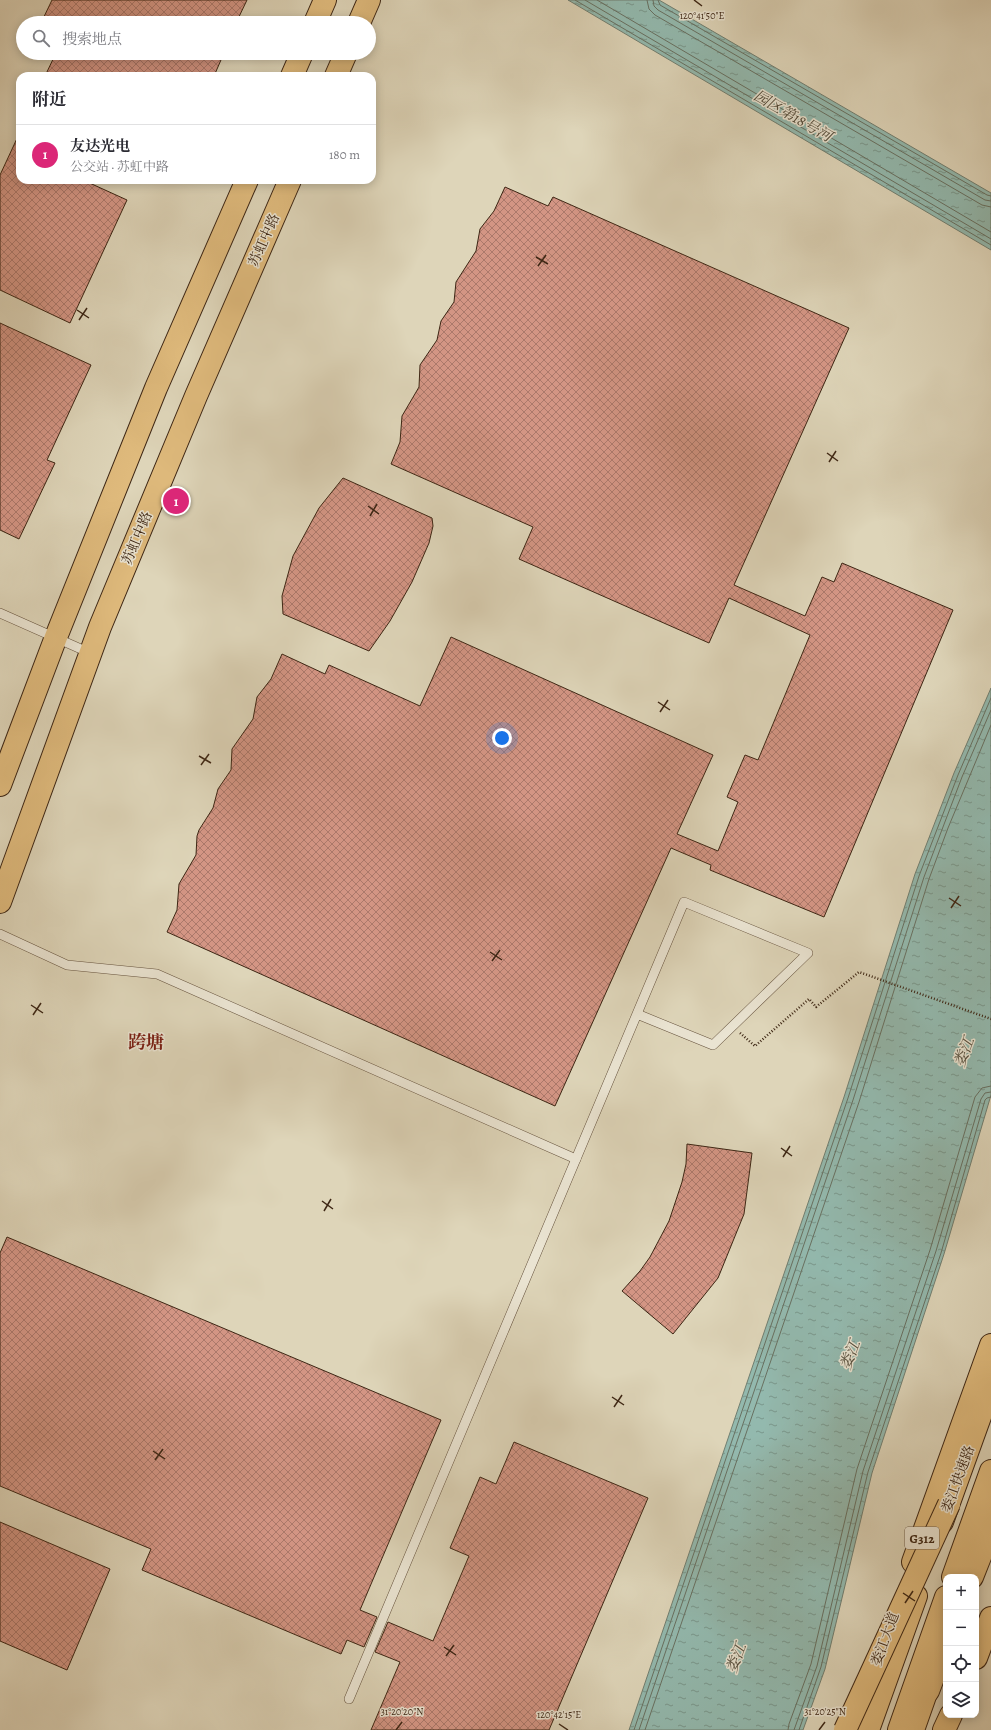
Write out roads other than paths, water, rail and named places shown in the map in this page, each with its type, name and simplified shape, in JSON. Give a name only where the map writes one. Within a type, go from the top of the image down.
[{"type":"main road","points":[[318,16],[325,0]]},
{"type":"main road","points":[[362,16],[369,0]]},
{"type":"main road","points":[[294,72],[299,60]]},
{"type":"main road","points":[[338,72],[343,60]]},
{"type":"main road","points":[[0,785],[56,637],[156,388],[245,184]]},
{"type":"main road","name":"苏虹中路","points":[[0,902],[90,653],[196,396],[288,184]]},
{"type":"main road","name":"娄江大道","points":[[853,1730],[991,1345]]},
{"type":"main road","name":"娄江快速路","points":[[868,1730],[991,1386]]},
{"type":"main road","name":"娄江快速路","points":[[954,1574],[991,1471]]},
{"type":"main road","points":[[845,1730],[949,1504]]},
{"type":"main road","points":[[969,1574],[991,1513]]},
{"type":"main road","points":[[973,1574],[991,1529]]},
{"type":"main road","points":[[909,1728],[943,1608]]},
{"type":"main road","points":[[979,1650],[991,1618]]},
{"type":"main road","points":[[909,1728],[943,1645]]},
{"type":"main road","points":[[909,1728],[945,1646]]},
{"type":"main road","points":[[944,1730],[950,1718]]},
{"type":"lane","points":[[0,613],[90,653]]},
{"type":"lane","points":[[348,1699],[684,902],[808,953],[713,1045],[637,1014]]},
{"type":"lane","points":[[0,934],[67,965],[157,974],[576,1159]]},
{"type":"water","name":"园区第18号河","points":[[568,0],[659,0],[991,193],[991,250]]},
{"type":"water","name":"娄江","points":[[991,688],[991,1095],[944,1254],[872,1473],[825,1669],[803,1730],[629,1730],[844,1097],[915,874],[954,773]]},
{"type":"place","name":"友达光电","points":[[176,501]]},
{"type":"district","name":"跨塘","points":[[146,1042]]}]
